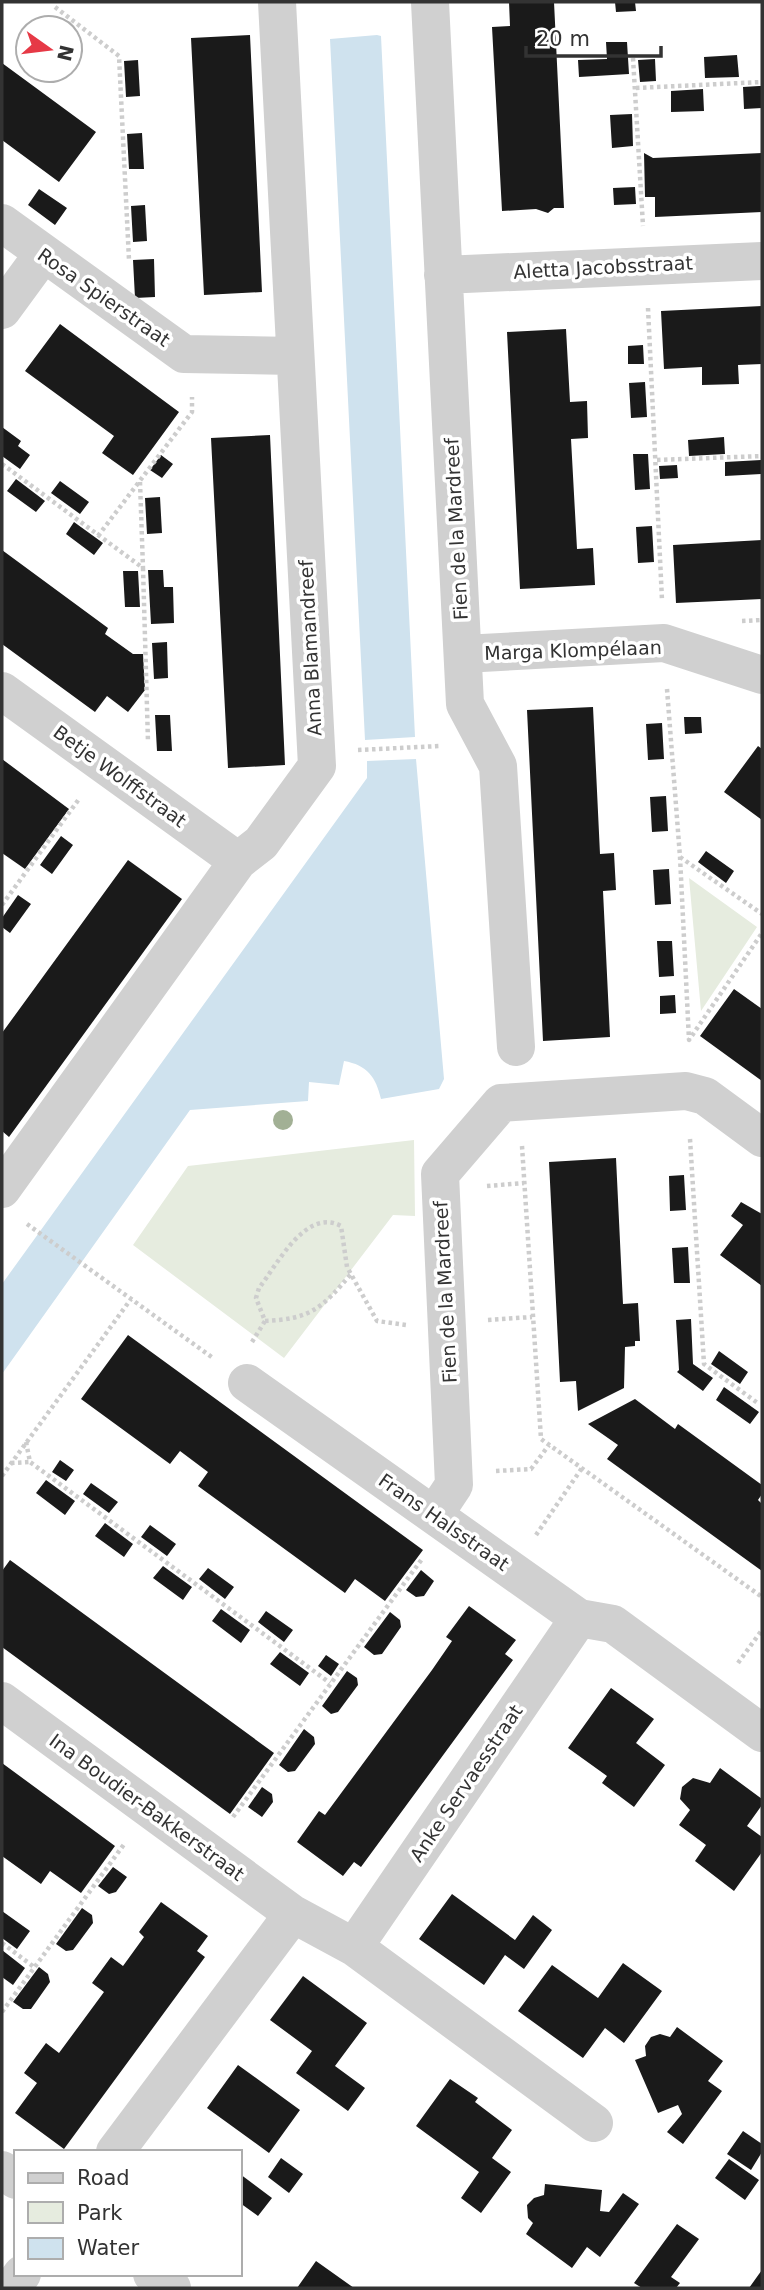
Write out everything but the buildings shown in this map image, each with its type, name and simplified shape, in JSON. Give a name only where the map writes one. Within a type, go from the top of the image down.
[{"type":"street","name":"Anna Blamandreef","points":[[2,1189],[238,861],[261,843],[317,766],[276,2]]},
{"type":"street","name":"Fien de la Mardreef","points":[[430,2],[465,704],[498,766],[516,1047]]},
{"type":"street","name":"Rosa Spierstraat","points":[[2,223],[184,354],[295,356]]},
{"type":"street","points":[[2,310],[43,254]]},
{"type":"street","name":"Aletta Jacobsstraat","points":[[443,275],[762,261]]},
{"type":"street","name":"Marga Klompélaan","points":[[463,654],[664,643],[762,676]]},
{"type":"street","name":"Betje Wolffstraat","points":[[2,691],[238,861]]},
{"type":"street","points":[[519,1101],[687,1091],[705,1096],[762,1138]]},
{"type":"street","name":"Fien de la Mardreef","points":[[440,1520],[454,1485],[454,1474],[440,1174],[501,1103],[519,1101]]},
{"type":"street","name":"Frans Halsstraat","points":[[240,1377],[579,1618],[613,1624],[762,1733]]},
{"type":"street","name":"Anke Servaesstraat","points":[[354,1947],[579,1618]]},
{"type":"street","name":"Ina Boudier-Bakkerstraat","points":[[2,1701],[293,1914]]},
{"type":"street","points":[[116,2150],[293,1914],[354,1947],[594,2123]]},
{"type":"street","points":[[155,2276],[172,2288]]},
{"type":"path","points":[[55,6],[119,55],[132,317]]},
{"type":"path","points":[[636,88],[762,82]]},
{"type":"path","points":[[98,536],[192,412],[191,355]]},
{"type":"path","points":[[657,460],[762,456]]},
{"type":"path","points":[[2,464],[143,568]]},
{"type":"path","points":[[2,905],[119,775],[149,766],[140,480]]},
{"type":"path","points":[[352,750],[438,746]]},
{"type":"path","points":[[680,858],[762,914]]},
{"type":"path","points":[[689,1040],[687,1091],[704,1364],[759,1404]]},
{"type":"path","points":[[519,1101],[541,1439],[762,1597]]},
{"type":"path","points":[[26,1223],[240,1377],[265,1321],[256,1298],[259,1288],[310,1225],[333,1222],[341,1226],[347,1267],[377,1321],[395,1326]]},
{"type":"path","points":[[265,1321],[294,1320],[311,1314],[323,1306],[351,1274]]},
{"type":"path","points":[[2,1476],[131,1299]]},
{"type":"path","points":[[26,1442],[30,1462]]},
{"type":"path","points":[[454,1474],[531,1469],[549,1445]]},
{"type":"path","points":[[11,1463],[30,1462],[330,1684]]},
{"type":"path","points":[[511,1570],[582,1468]]},
{"type":"path","points":[[208,1851],[330,1684],[440,1520]]},
{"type":"path","points":[[2,2011],[150,1809]]},
{"type":"path","points":[[2,1943],[34,1967]]},
{"type":"green space","points":[[689,878],[757,927],[701,1011]]},
{"type":"green space","points":[[414,1140],[415,1216],[393,1215],[284,1358],[133,1245],[188,1166]]},
{"type":"water","points":[[381,36],[415,737],[365,740],[330,39]]},
{"type":"water","points":[[416,759],[444,1079],[439,1089],[381,1099],[369,1073],[344,1061],[339,1085],[309,1082],[308,1101],[190,1110],[2,1374],[2,1284],[367,778],[367,761]]}]
